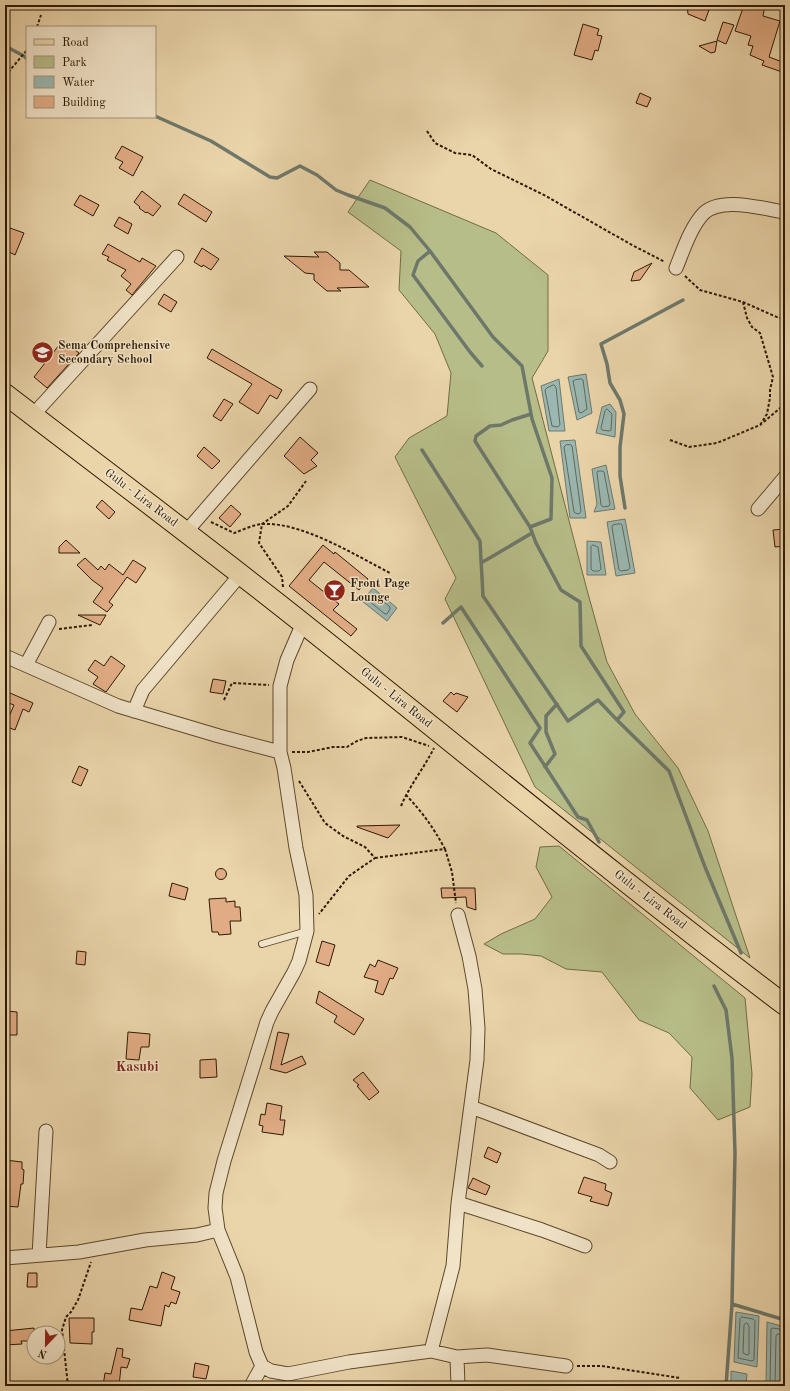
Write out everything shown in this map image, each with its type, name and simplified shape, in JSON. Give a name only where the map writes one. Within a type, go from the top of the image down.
[{"type":"main road","name":"Gulu - Lira Road","points":[[5,394],[303,623],[597,858],[785,1005]]},
{"type":"street","points":[[676,268],[691,234],[708,210],[727,204],[744,204],[785,212]]},
{"type":"street","points":[[33,415],[177,257]]},
{"type":"street","points":[[186,532],[310,389]]},
{"type":"street","points":[[758,510],[785,477]]},
{"type":"street","points":[[134,711],[143,690],[240,575]]},
{"type":"street","points":[[26,665],[49,622]]},
{"type":"street","points":[[303,623],[287,660],[280,686],[280,752],[284,768],[296,848],[306,895],[307,931],[299,961],[267,1022],[224,1161],[216,1194],[215,1208],[218,1230],[240,1288],[256,1352],[262,1366],[271,1371],[288,1374],[349,1362],[432,1350],[457,1357],[487,1355],[566,1366]]},
{"type":"street","points":[[5,656],[118,706],[219,736],[280,752]]},
{"type":"street","points":[[432,1350],[453,1266],[458,1203],[477,1060],[478,1028],[475,989],[469,956],[458,915]]},
{"type":"street","points":[[471,1107],[599,1155],[610,1162]]},
{"type":"street","points":[[39,1255],[46,1131]]},
{"type":"street","points":[[458,1203],[542,1230],[585,1246]]},
{"type":"street","points":[[5,1258],[95,1250],[145,1240],[197,1235],[218,1230]]},
{"type":"street","points":[[457,1357],[458,1386]]},
{"type":"street","points":[[251,1386],[262,1366]]},
{"type":"lane","points":[[262,944],[307,931]]},
{"type":"path","points":[[37,26],[41,15]]},
{"type":"path","points":[[5,76],[26,52]]},
{"type":"path","points":[[427,131],[435,143],[455,153],[472,155],[491,169],[544,195],[632,246],[676,268],[700,290],[743,302],[779,318],[785,318]]},
{"type":"path","points":[[743,302],[747,318],[752,327],[760,333],[773,377],[767,414],[760,425]]},
{"type":"path","points":[[670,440],[689,447],[717,443],[760,425],[785,404]]},
{"type":"path","points":[[199,516],[234,532],[262,524],[288,506],[306,481]]},
{"type":"path","points":[[262,524],[287,526],[322,539],[390,572]]},
{"type":"path","points":[[262,524],[259,543],[282,577],[286,610]]},
{"type":"path","points":[[41,635],[54,630],[92,625]]},
{"type":"path","points":[[224,700],[232,683],[280,686]]},
{"type":"path","points":[[280,752],[308,752],[333,747],[347,747],[366,738],[402,737],[434,747],[459,748]]},
{"type":"path","points":[[401,806],[434,747]]},
{"type":"path","points":[[284,768],[301,783],[325,823],[343,836],[365,848],[375,858]]},
{"type":"path","points":[[406,795],[419,808],[434,828],[445,849],[452,872],[458,915]]},
{"type":"path","points":[[307,931],[349,876],[375,858],[445,849]]},
{"type":"path","points":[[68,1386],[62,1330],[63,1322],[78,1300],[95,1250]]},
{"type":"path","points":[[566,1366],[602,1366],[680,1378]]},
{"type":"green space","points":[[370,180],[496,233],[548,275],[548,351],[532,378],[607,662],[635,714],[678,768],[708,831],[750,958],[535,787],[445,599],[456,578],[395,457],[409,438],[447,416],[451,373],[435,334],[399,290],[401,251],[348,212]]},
{"type":"green space","points":[[559,846],[745,998],[752,1074],[750,1107],[718,1120],[690,1088],[692,1057],[669,1033],[639,1020],[602,972],[566,969],[541,956],[503,954],[484,944],[501,934],[535,919],[552,897],[536,867],[540,847]]},
{"type":"water","points":[[586,374],[592,413],[577,420],[568,377]]},
{"type":"water","points":[[559,379],[565,431],[549,431],[541,386]]},
{"type":"water","points":[[610,404],[616,412],[615,437],[596,433],[602,407]]},
{"type":"water","points":[[575,440],[586,518],[570,518],[560,441]]},
{"type":"water","points":[[606,465],[615,509],[594,512],[597,504],[592,469]]},
{"type":"water","points":[[625,519],[635,573],[616,576],[607,522]]},
{"type":"water","points":[[587,541],[601,542],[606,575],[587,575]]},
{"type":"water","points":[[373,588],[397,608],[387,621],[362,601]]},
{"type":"water","points":[[736,1312],[759,1316],[757,1367],[734,1362]]},
{"type":"water","points":[[767,1322],[785,1327],[785,1386],[766,1386]]},
{"type":"water","points":[[731,1371],[747,1374],[746,1386],[731,1386]]},
{"type":"building","points":[[687,5],[705,5],[710,7],[705,21],[688,14]]},
{"type":"building","points":[[744,5],[755,9],[756,5],[765,5],[763,16],[780,21],[769,57],[785,63],[785,73],[762,65],[764,61],[750,55],[753,46],[748,45],[751,36],[735,31]]},
{"type":"building","points":[[723,22],[734,25],[726,44],[717,40]]},
{"type":"building","points":[[583,24],[599,29],[597,35],[602,36],[598,51],[595,50],[592,60],[574,55]]},
{"type":"building","points":[[717,41],[715,52],[711,53],[699,46]]},
{"type":"building","points":[[640,93],[651,98],[647,107],[636,103]]},
{"type":"building","points":[[122,146],[143,157],[133,176],[119,168],[123,162],[115,158]]},
{"type":"building","points":[[142,191],[161,206],[153,216],[139,208],[140,207],[134,202]]},
{"type":"building","points":[[184,194],[212,212],[206,222],[178,204]]},
{"type":"building","points":[[80,195],[99,205],[93,216],[74,205]]},
{"type":"building","points":[[119,217],[132,224],[128,234],[114,226]]},
{"type":"building","points":[[10,228],[24,233],[15,255],[5,250],[5,241]]},
{"type":"building","points":[[108,244],[140,262],[142,258],[156,266],[132,295],[126,290],[131,284],[121,276],[126,270],[107,260],[109,257],[102,254]]},
{"type":"building","points":[[202,248],[219,259],[211,270],[194,262]]},
{"type":"building","points":[[314,252],[327,252],[340,263],[340,270],[349,270],[369,287],[337,288],[341,291],[327,291],[314,280],[314,274],[305,273],[284,256],[319,257]]},
{"type":"building","points":[[652,263],[640,280],[631,281],[634,272]]},
{"type":"building","points":[[164,294],[177,302],[171,312],[158,304]]},
{"type":"building","points":[[63,340],[79,353],[47,388],[34,377]]},
{"type":"building","points":[[212,349],[282,390],[277,399],[270,395],[258,414],[239,402],[252,384],[207,358]]},
{"type":"building","points":[[224,399],[233,404],[221,421],[213,416]]},
{"type":"building","points":[[300,437],[318,453],[311,460],[317,466],[304,474],[284,456]]},
{"type":"building","points":[[204,447],[220,461],[212,469],[197,456]]},
{"type":"building","points":[[102,500],[115,512],[109,519],[96,507]]},
{"type":"building","points":[[231,505],[241,514],[230,527],[219,518]]},
{"type":"building","points":[[785,529],[785,546],[775,547],[773,530]]},
{"type":"building","points":[[66,540],[80,553],[59,553],[59,547]]},
{"type":"building","points":[[323,545],[334,554],[335,552],[368,579],[359,590],[324,562],[309,580],[339,604],[333,610],[357,629],[351,636],[289,586]]},
{"type":"building","points":[[85,558],[98,570],[101,566],[105,570],[109,564],[123,575],[133,560],[146,568],[136,583],[127,577],[109,602],[113,605],[107,612],[93,602],[103,588],[92,580],[77,565]]},
{"type":"building","points":[[78,615],[106,615],[100,625]]},
{"type":"building","points":[[111,656],[125,666],[106,692],[93,684],[98,677],[88,670],[95,660],[104,666]]},
{"type":"building","points":[[213,679],[226,681],[223,694],[210,692]]},
{"type":"building","points":[[451,692],[454,695],[456,693],[468,697],[457,712],[443,701]]},
{"type":"building","points":[[10,693],[33,703],[29,712],[23,709],[15,730],[5,726],[14,705],[6,702]]},
{"type":"building","points":[[79,766],[88,770],[81,786],[72,782]]},
{"type":"building","points":[[400,825],[388,838],[357,827],[357,826]]},
{"type":"building","points":[[221,868],[225,870],[227,874],[225,878],[221,880],[217,878],[215,874],[217,870]]},
{"type":"building","points":[[172,883],[188,888],[185,900],[169,896]]},
{"type":"building","points":[[441,888],[475,888],[476,910],[467,907],[466,897],[442,898]]},
{"type":"building","points":[[226,898],[226,902],[235,901],[235,907],[240,907],[241,921],[230,921],[231,934],[219,935],[218,932],[212,932],[209,899]]},
{"type":"building","points":[[322,941],[335,945],[329,966],[316,962]]},
{"type":"building","points":[[77,951],[86,952],[85,965],[76,964]]},
{"type":"building","points":[[378,960],[398,968],[393,979],[390,978],[383,995],[375,992],[378,981],[364,977],[370,964],[375,967]]},
{"type":"building","points":[[319,991],[364,1019],[354,1035],[334,1022],[337,1016],[316,1003]]},
{"type":"building","points":[[6,1011],[17,1012],[17,1035],[7,1035]]},
{"type":"building","points":[[128,1032],[150,1034],[149,1047],[141,1047],[139,1060],[126,1059]]},
{"type":"building","points":[[278,1032],[289,1034],[281,1065],[302,1056],[306,1064],[286,1073],[270,1069]]},
{"type":"building","points":[[216,1059],[217,1077],[200,1078],[200,1060]]},
{"type":"building","points":[[363,1072],[379,1092],[369,1100],[357,1086],[359,1085],[353,1080]]},
{"type":"building","points":[[267,1103],[282,1106],[280,1120],[285,1120],[283,1135],[262,1132],[263,1126],[259,1125],[261,1114],[265,1115]]},
{"type":"building","points":[[488,1147],[501,1153],[497,1163],[484,1157]]},
{"type":"building","points":[[5,1160],[22,1162],[22,1169],[24,1170],[23,1184],[21,1184],[18,1207],[5,1206]]},
{"type":"building","points":[[584,1177],[606,1184],[605,1190],[612,1193],[608,1206],[590,1201],[592,1197],[578,1193]]},
{"type":"building","points":[[473,1178],[490,1186],[486,1195],[468,1188]]},
{"type":"building","points":[[162,1272],[175,1277],[171,1289],[180,1292],[176,1304],[171,1302],[169,1307],[165,1305],[161,1326],[129,1320],[131,1308],[142,1310],[150,1286],[157,1288]]},
{"type":"building","points":[[28,1273],[37,1273],[37,1287],[27,1287]]},
{"type":"building","points":[[69,1318],[94,1318],[92,1344],[70,1343]]},
{"type":"building","points":[[26,1329],[26,1341],[21,1341],[22,1344],[5,1345],[5,1331]]},
{"type":"building","points":[[117,1348],[123,1349],[122,1357],[130,1359],[127,1368],[121,1367],[119,1386],[103,1386],[105,1373],[111,1374]]},
{"type":"building","points":[[195,1363],[209,1366],[206,1379],[193,1377]]},
{"type":"waterway","points":[[5,46],[26,58]]},
{"type":"waterway","points":[[156,116],[211,141],[270,177],[277,178],[300,166],[317,175],[336,190],[385,208],[410,227],[430,251],[493,337],[522,366],[532,419],[552,478],[551,519],[530,527],[536,543],[561,590],[580,602],[581,646],[624,712],[617,720],[669,771],[705,867],[741,953]]},
{"type":"waterway","points":[[430,251],[418,261],[413,275],[482,366]]},
{"type":"waterway","points":[[625,508],[620,476],[620,447],[624,414],[620,400],[610,383],[607,364],[601,344],[683,300]]},
{"type":"waterway","points":[[530,527],[475,441],[476,436],[490,426],[501,425],[531,414]]},
{"type":"waterway","points":[[422,450],[480,541],[483,596],[568,721],[598,700],[617,720]]},
{"type":"waterway","points":[[481,563],[532,533]]},
{"type":"waterway","points":[[443,623],[461,607],[540,728],[530,743],[578,817],[587,820],[599,842]]},
{"type":"waterway","points":[[545,767],[555,754],[546,732],[546,716],[557,704]]},
{"type":"waterway","points":[[714,986],[726,1010],[732,1058],[735,1153],[732,1304],[785,1320]]},
{"type":"waterway","points":[[726,1386],[732,1304]]},
{"type":"place","name":"Sema Comprehensive Secondary School","points":[[42,353]]},
{"type":"place","name":"Front Page Lounge","points":[[334,591]]},
{"type":"district","name":"Kasubi","points":[[137,1067]]}]
